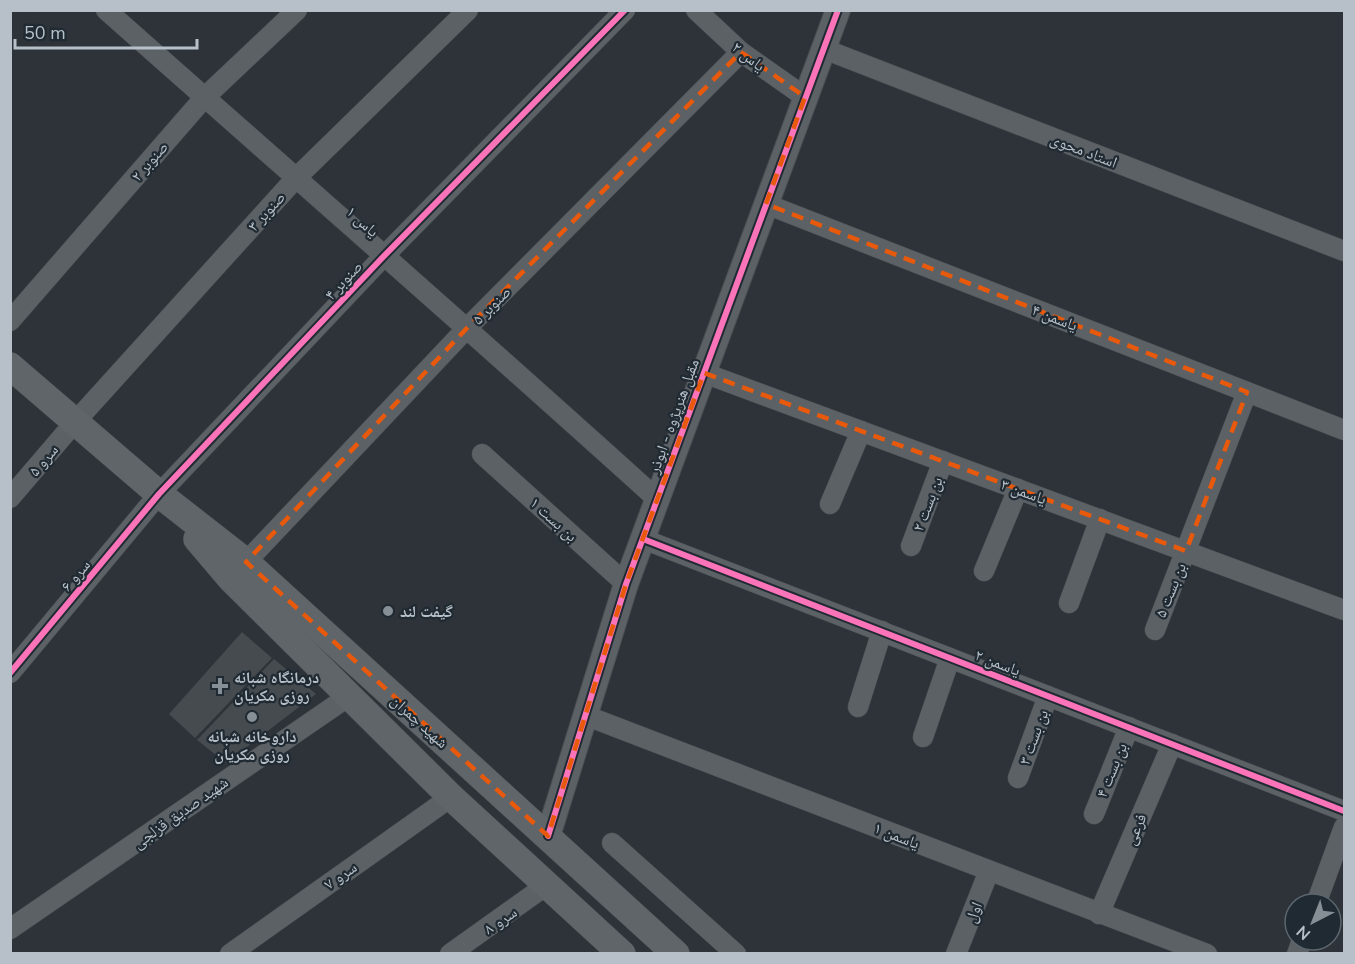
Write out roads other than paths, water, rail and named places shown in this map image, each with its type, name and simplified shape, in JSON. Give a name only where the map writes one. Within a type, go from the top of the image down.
[{"type":"main road","name":"شهید چمران","points":[[10,366],[159,494],[246,562],[676,954]]},
{"type":"main road","name":"شهید چمران","points":[[159,494],[231,579],[451,796],[622,954]]},
{"type":"street","name":"یاس ۱","points":[[106,10],[383,257],[468,327],[657,500]]},
{"type":"street","name":"صنوبر ۲","points":[[10,321],[204,98],[297,10]]},
{"type":"street","name":"صنوبر ۳","points":[[75,422],[295,179],[468,10]]},
{"type":"street","name":"صنوبر ۴","points":[[159,494],[383,257],[625,10]]},
{"type":"street","name":"یاس ۲","points":[[696,10],[741,52],[805,98]]},
{"type":"street","name":"مقبل هنرپژوه - ابوذر","points":[[548,836],[626,584],[838,10]]},
{"type":"street","name":"استاد محوی","points":[[824,49],[1344,251]]},
{"type":"street","name":"صنوبر ۵","points":[[246,562],[468,327],[741,52]]},
{"type":"street","name":"یاسمن ۴","points":[[766,204],[1344,430]]},
{"type":"street","name":"یاسمن ۳","points":[[704,373],[1344,610]]},
{"type":"street","points":[[1186,551],[1247,392]]},
{"type":"street","name":"سرو ۵","points":[[10,498],[75,422]]},
{"type":"street","points":[[830,504],[861,430]]},
{"type":"street","name":"بن بست ۱","points":[[482,454],[626,584]]},
{"type":"street","name":"بن بست ۲","points":[[911,546],[944,461]]},
{"type":"street","points":[[984,571],[1018,489]]},
{"type":"street","name":"سرو ۶","points":[[10,673],[159,494]]},
{"type":"street","points":[[1069,603],[1100,519]]},
{"type":"street","name":"یاسمن ۲","points":[[643,539],[1344,811]]},
{"type":"street","name":"بن بست ۵","points":[[1155,630],[1186,551]]},
{"type":"street","points":[[858,707],[882,632]]},
{"type":"street","points":[[923,737],[950,658]]},
{"type":"street","name":"شهید صدیق قزلجی","points":[[10,929],[349,696]]},
{"type":"street","name":"بن بست ۳","points":[[1018,778],[1048,696]]},
{"type":"street","name":"یاسمن ۱","points":[[586,716],[1207,954]]},
{"type":"street","name":"بن بست ۴","points":[[1094,814],[1129,727]]},
{"type":"street","name":"فرعی","points":[[1099,914],[1172,744]]},
{"type":"street","name":"سرو ۷","points":[[230,954],[451,796]]},
{"type":"street","points":[[1320,892],[1344,827]]},
{"type":"street","points":[[612,843],[735,954]]},
{"type":"street","name":"اول","points":[[956,954],[989,871]]},
{"type":"street","name":"سرو ۸","points":[[450,954],[548,884]]},
{"type":"place","name":"گیفت لند","points":[[388,611]]},
{"type":"place","name":"درمانگاه شبانه روزی مکریان","points":[[220,686]]},
{"type":"place","name":"داروخانه شبانه روزی مکریان","points":[[252,717]]}]
